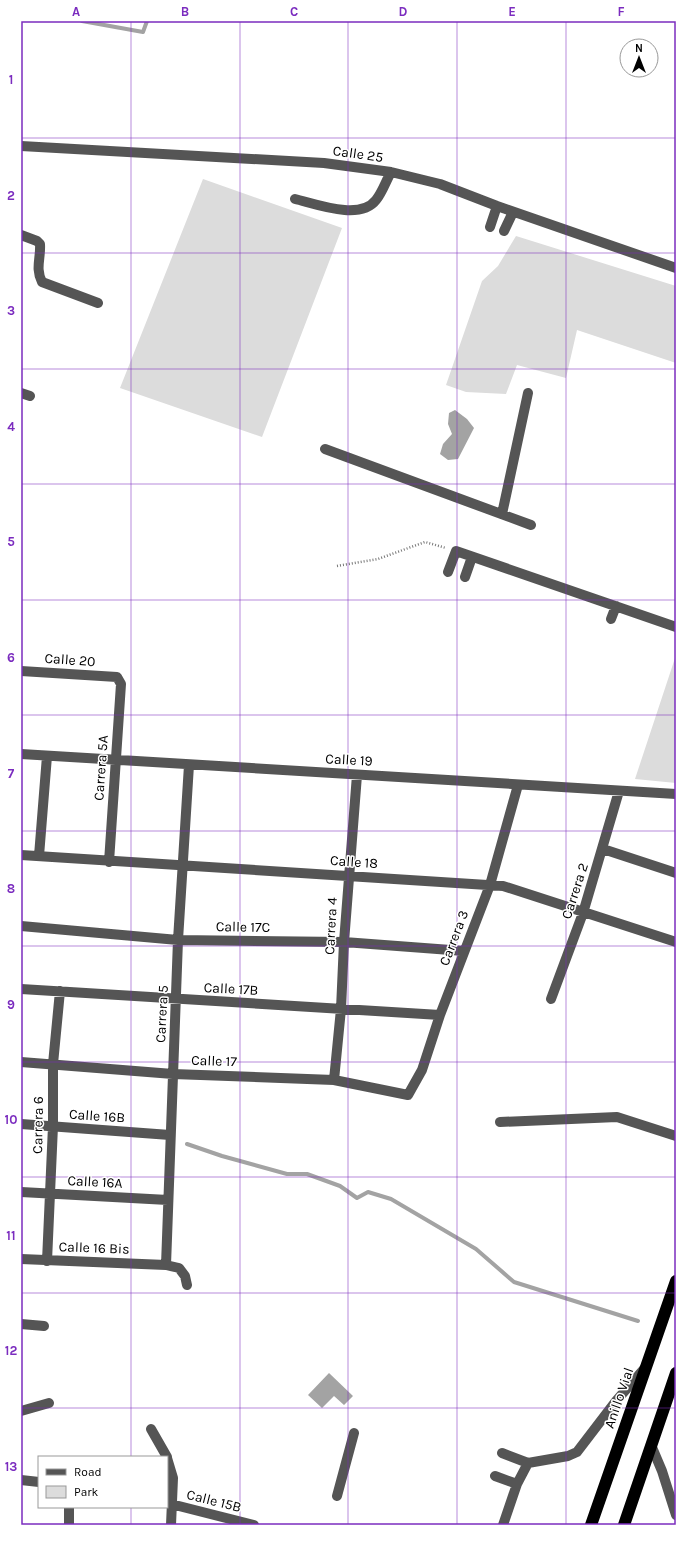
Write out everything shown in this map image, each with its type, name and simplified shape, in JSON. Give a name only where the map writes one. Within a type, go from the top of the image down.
[{"type":"highway","name":"Anillo Vial","points":[[591,1525],[676,1281]]},
{"type":"highway","points":[[624,1525],[676,1373]]},
{"type":"street","name":"Calle 25","points":[[21,146],[324,163],[391,172],[440,184],[496,206],[676,268]]},
{"type":"street","points":[[295,199],[343,210],[366,208],[376,201],[391,172]]},
{"type":"street","points":[[490,227],[496,206]]},
{"type":"street","points":[[504,231],[513,212]]},
{"type":"street","points":[[21,235],[37,241],[40,244],[38,274],[42,282],[98,303]]},
{"type":"street","points":[[502,514],[528,393]]},
{"type":"street","points":[[325,449],[531,525]]},
{"type":"street","points":[[448,572],[456,551],[676,627]]},
{"type":"street","points":[[465,577],[472,557]]},
{"type":"street","points":[[611,618],[616,606]]},
{"type":"street","name":"Calle 20","points":[[21,670],[117,677]]},
{"type":"street","name":"Carrera 5A","points":[[109,862],[121,684],[117,677]]},
{"type":"street","name":"Calle 19","points":[[21,754],[676,794]]},
{"type":"street","points":[[39,856],[47,756]]},
{"type":"street","name":"Carrera 5","points":[[166,1265],[170,1135],[177,1000],[178,940],[184,866],[189,765]]},
{"type":"street","name":"Carrera 4","points":[[334,1080],[341,1009],[348,876],[357,775]]},
{"type":"street","name":"Carrera 3","points":[[405,1095],[410,1093],[422,1070],[440,1015],[490,885],[518,784]]},
{"type":"street","name":"Carrera 2","points":[[551,999],[583,913],[603,850],[619,791]]},
{"type":"street","points":[[603,850],[676,873]]},
{"type":"street","name":"Calle 18","points":[[21,855],[109,862],[503,886],[676,942]]},
{"type":"street","name":"Calle 17C","points":[[21,926],[178,940],[344,942],[464,951]]},
{"type":"street","name":"Calle 17B","points":[[21,989],[177,1000],[440,1015]]},
{"type":"street","name":"Carrera 6","points":[[47,1261],[53,1126],[53,1064],[60,991]]},
{"type":"street","name":"Calle 17","points":[[21,1062],[173,1074],[334,1080],[405,1095]]},
{"type":"street","points":[[500,1122],[617,1117],[676,1136]]},
{"type":"street","name":"Calle 16B","points":[[21,1124],[170,1135]]},
{"type":"street","name":"Calle 16A","points":[[21,1192],[168,1200]]},
{"type":"street","name":"Calle 16 Bis","points":[[21,1259],[166,1265]]},
{"type":"street","points":[[166,1265],[179,1268],[185,1276],[186,1285]]},
{"type":"street","points":[[21,1324],[44,1326]]},
{"type":"street","points":[[502,1453],[528,1463],[568,1456],[577,1452],[583,1447],[616,1401],[646,1368]]},
{"type":"street","points":[[21,1411],[49,1403]]},
{"type":"street","points":[[151,1429],[166,1456]]},
{"type":"street","points":[[337,1496],[354,1433]]},
{"type":"street","points":[[651,1445],[662,1471],[676,1515]]},
{"type":"street","points":[[168,1460],[173,1478],[170,1504],[171,1525]]},
{"type":"street","points":[[503,1525],[517,1484],[528,1463]]},
{"type":"street","points":[[495,1476],[517,1484]]},
{"type":"street","points":[[21,1480],[38,1482]]},
{"type":"street","name":"Calle 15B","points":[[170,1504],[254,1525]]},
{"type":"street","points":[[69,1508],[69,1525]]},
{"type":"path","points":[[337,566],[378,559],[426,542],[456,551]]},
{"type":"green space","points":[[203,179],[342,228],[262,437],[120,388]]},
{"type":"green space","points":[[516,236],[676,286],[676,363],[577,330],[566,378],[517,365],[506,394],[466,392],[446,385],[482,281],[498,266]]},
{"type":"green space","points":[[676,655],[676,783],[635,779]]},
{"type":"shaded area","points":[[455,410],[467,419],[474,428],[458,459],[448,460],[440,454],[443,444],[452,434],[448,424],[449,413]]},
{"type":"shaded area","points":[[329,1373],[353,1396],[344,1405],[334,1396],[322,1408],[308,1395]]},
{"type":"waterway","points":[[82,21],[143,32],[147,21]]},
{"type":"waterway","points":[[187,1144],[222,1156],[287,1174],[307,1174],[340,1186],[357,1198],[368,1192],[391,1199],[476,1249],[514,1282],[638,1321]]}]
